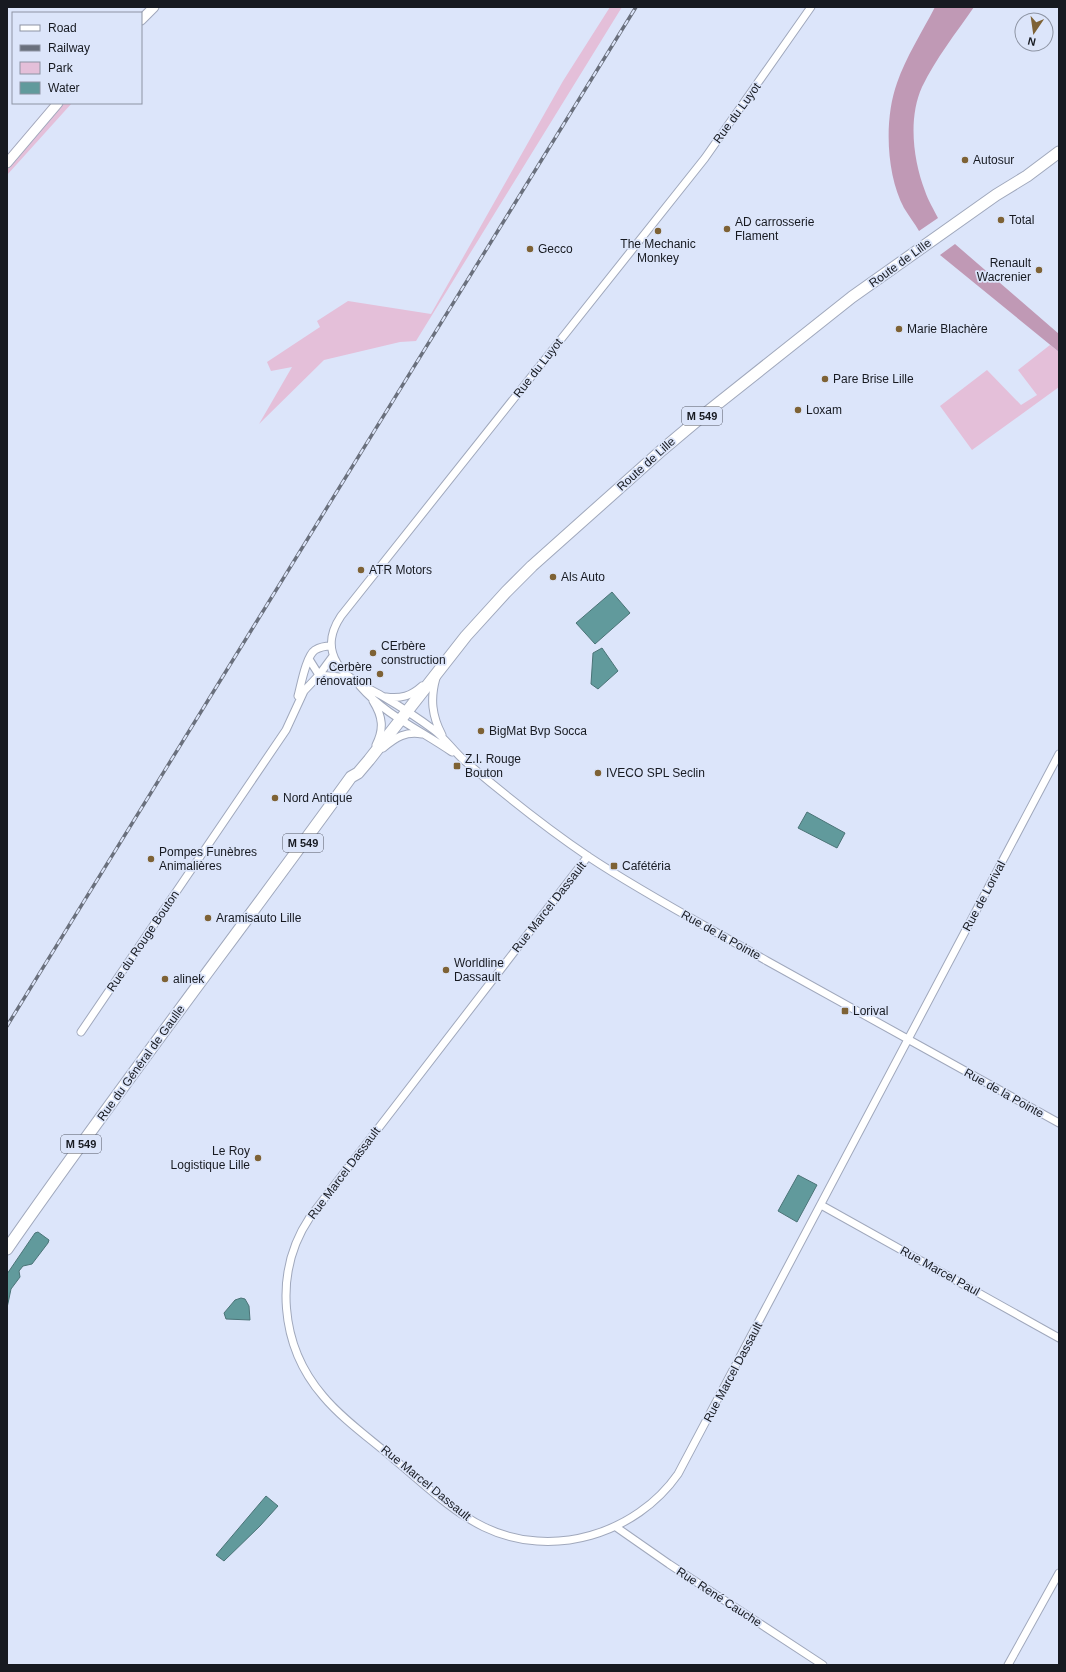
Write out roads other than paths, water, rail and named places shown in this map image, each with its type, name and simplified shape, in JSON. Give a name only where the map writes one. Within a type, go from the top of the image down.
[{"type":"main road","points":[[142,19],[154,7]]},
{"type":"main road","points":[[7,163],[57,104]]},
{"type":"main road","name":"Route de Lille","points":[[996,195],[1022,170],[1059,144]]},
{"type":"main road","name":"Route de Lille","points":[[404,715],[482,618],[522,576],[679,435],[841,306],[996,195],[1027,176],[1059,152]]},
{"type":"main road","name":"Rue du Général de Gaulle","points":[[7,1249],[116,1096],[263,899],[273,889],[358,778],[358,773],[370,760],[404,715]]},
{"type":"street","name":"Rue du Luyot","points":[[404,715],[383,696],[358,683],[342,670],[333,656],[331,646],[332,632],[341,616],[704,158],[811,7]]},
{"type":"street","points":[[331,646],[315,650],[309,659],[319,675],[340,677],[358,683],[372,699],[382,718],[382,728],[370,760]]},
{"type":"street","name":"Rue du Rouge Bouton","points":[[81,1032],[286,730],[307,687],[319,675],[333,656]]},
{"type":"street","name":"Rue du Rouge Bouton","points":[[296,709],[309,659]]},
{"type":"street","points":[[383,696],[401,697],[411,694],[441,668]]},
{"type":"street","points":[[441,668],[433,689],[432,699],[433,713],[443,737]]},
{"type":"street","points":[[372,699],[404,715],[433,738],[462,758]]},
{"type":"street","name":"Rue de la Pointe","points":[[404,715],[443,737],[462,758],[534,818],[588,856],[629,882],[1059,1123]]},
{"type":"street","points":[[370,760],[394,740],[404,734],[417,734],[433,738]]},
{"type":"street","name":"Rue de Lorival","points":[[909,1039],[1059,754]]},
{"type":"street","name":"Rue Marcel Dassault","points":[[588,856],[308,1221],[298,1238],[291,1259],[286,1285],[288,1328],[305,1372],[323,1397],[463,1516],[496,1532],[520,1539],[556,1541],[583,1538],[616,1527],[636,1516],[649,1506],[665,1490],[678,1474],[909,1039]]},
{"type":"street","name":"Rue Marcel Paul","points":[[821,1205],[1059,1338]]},
{"type":"street","name":"Rue René Cauche","points":[[616,1527],[639,1545],[823,1665]]},
{"type":"street","points":[[1008,1665],[1059,1573]]},
{"type":"water","points":[[612,592],[630,613],[595,644],[576,623]]},
{"type":"water","points":[[602,648],[618,671],[598,689],[591,684],[593,653]]},
{"type":"water","points":[[807,812],[845,833],[837,848],[798,828]]},
{"type":"water","points":[[798,1175],[817,1185],[797,1222],[778,1211]]},
{"type":"water","points":[[38,1232],[49,1240],[48,1243],[32,1264],[23,1266],[19,1271],[20,1277],[11,1289],[7,1308],[7,1274],[35,1233]]},
{"type":"water","points":[[241,1298],[245,1299],[249,1306],[250,1320],[226,1319],[224,1313],[235,1300]]},
{"type":"water","points":[[266,1496],[278,1506],[224,1561],[216,1555]]},
{"type":"railway","points":[[7,1026],[636,7]]},
{"type":"place","name":"Autosur","points":[[965,160]]},
{"type":"place","name":"Total","points":[[1001,220]]},
{"type":"place","name":"AD carrosserie Flament","points":[[727,229]]},
{"type":"place","name":"The Mechanic Monkey","points":[[658,231]]},
{"type":"place","name":"Gecco","points":[[530,249]]},
{"type":"place","name":"Renault Wacrenier","points":[[1039,270]]},
{"type":"place","name":"Marie Blachère","points":[[899,329]]},
{"type":"place","name":"Pare Brise Lille","points":[[825,379]]},
{"type":"place","name":"Loxam","points":[[798,410]]},
{"type":"place","name":"ATR Motors","points":[[361,570]]},
{"type":"place","name":"Als Auto","points":[[553,577]]},
{"type":"place","name":"CErbère construction","points":[[373,653]]},
{"type":"place","name":"Cerbère rénovation","points":[[380,674]]},
{"type":"place","name":"BigMat Bvp Socca","points":[[481,731]]},
{"type":"place","name":"Z.I. Rouge Bouton","points":[[457,766]]},
{"type":"place","name":"IVECO SPL Seclin","points":[[598,773]]},
{"type":"place","name":"Nord Antique","points":[[275,798]]},
{"type":"place","name":"Pompes Funèbres Animalières","points":[[151,859]]},
{"type":"place","name":"Cafétéria","points":[[614,866]]},
{"type":"place","name":"Aramisauto Lille","points":[[208,918]]},
{"type":"place","name":"Worldline Dassault","points":[[446,970]]},
{"type":"place","name":"alinek","points":[[165,979]]},
{"type":"place","name":"Lorival","points":[[845,1011]]},
{"type":"place","name":"Le Roy Logistique Lille","points":[[258,1158]]}]
